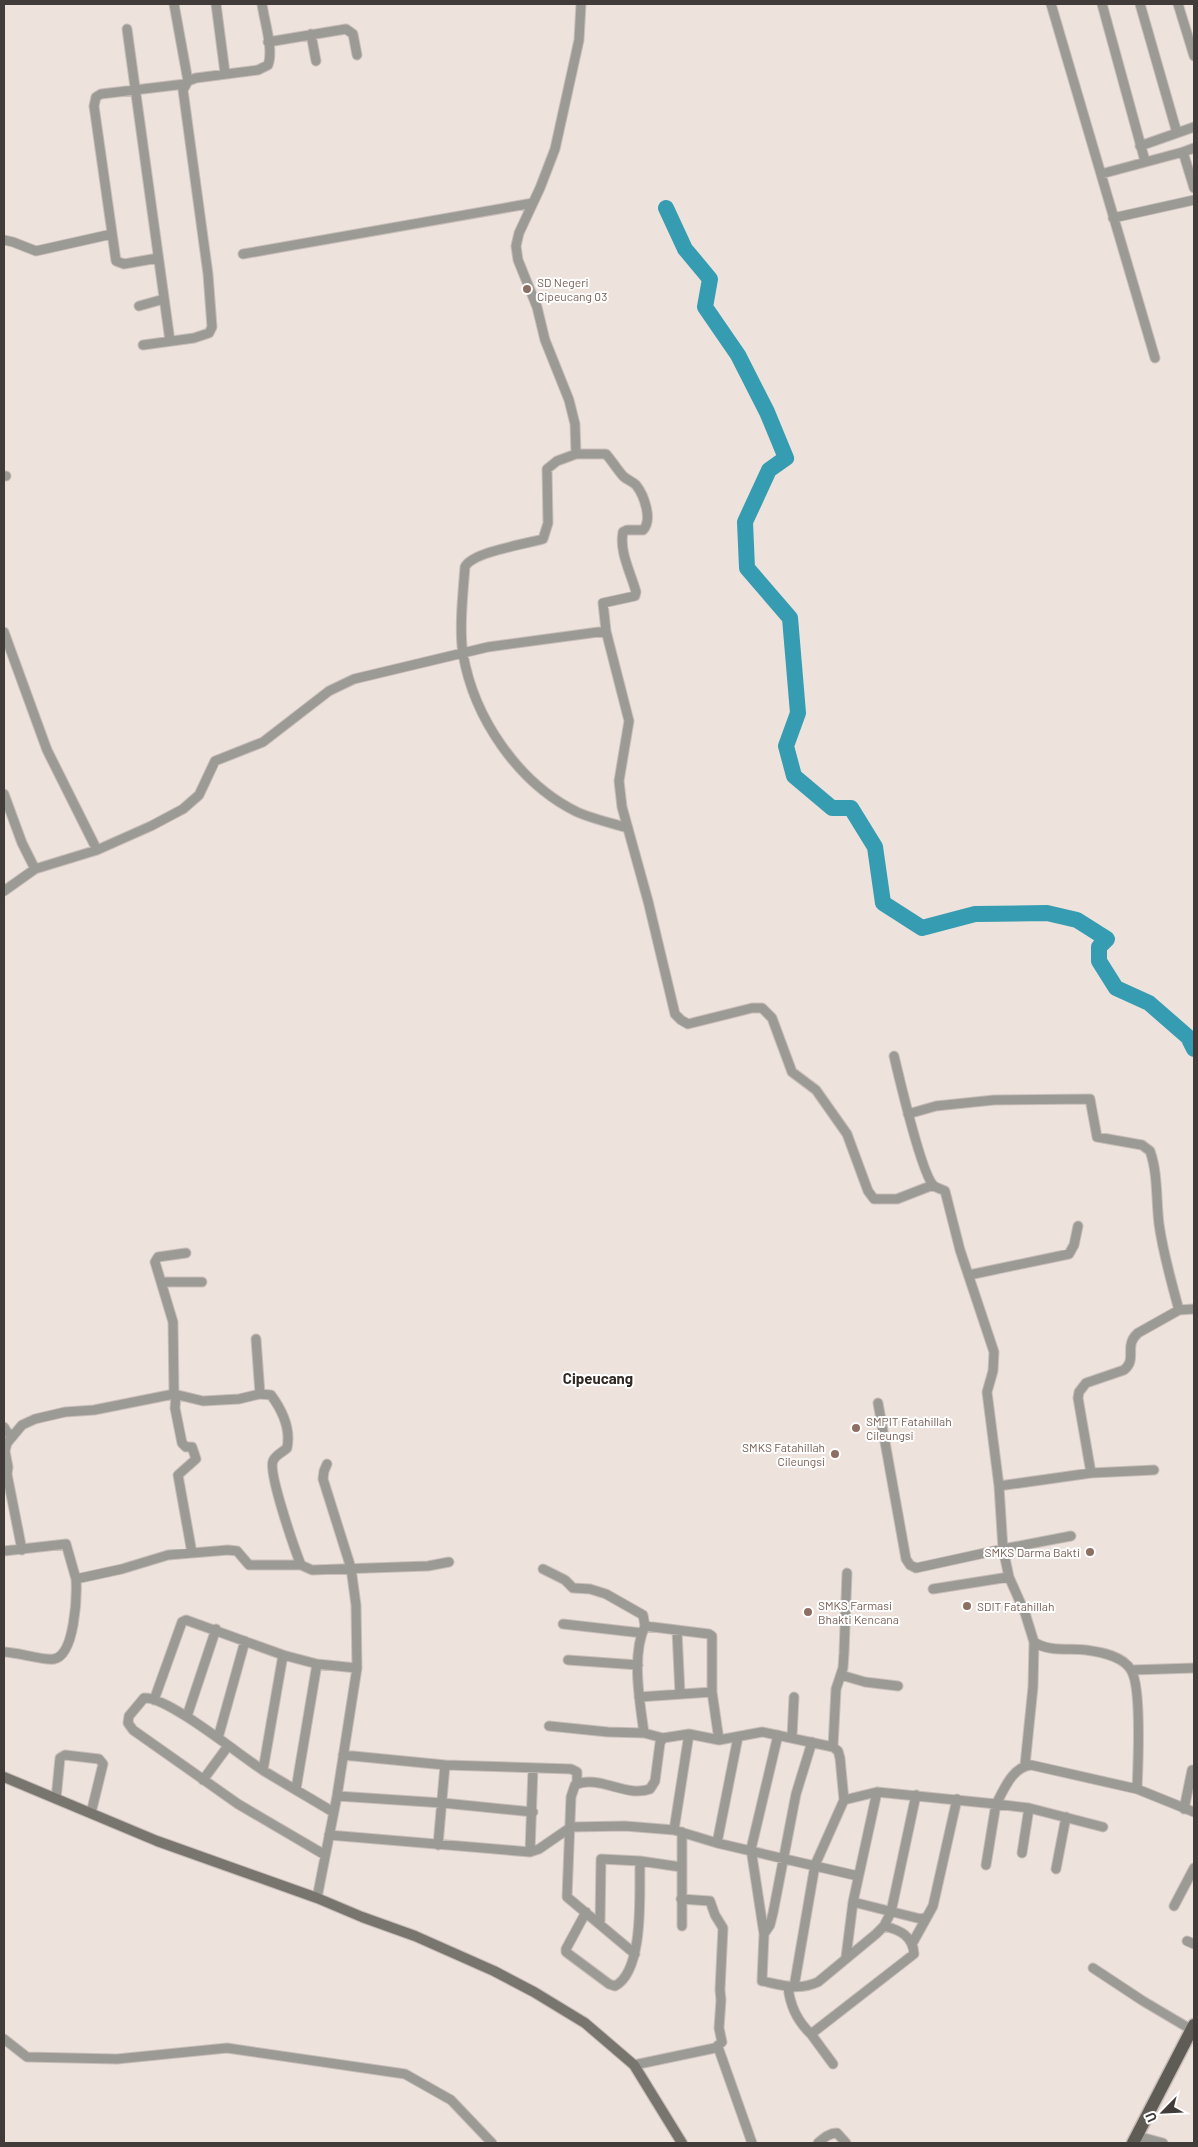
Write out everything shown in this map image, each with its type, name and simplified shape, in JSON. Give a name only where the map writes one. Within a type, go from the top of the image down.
[{"type":"main road","points":[[1135,2140],[1192,2031]]},
{"type":"street","points":[[144,345],[194,338],[209,333],[213,319],[182,96],[187,82],[174,4]]},
{"type":"street","points":[[216,4],[226,73]]},
{"type":"street","points":[[158,258],[124,264],[118,263],[115,257],[94,106],[96,97],[101,94],[187,82],[202,76],[258,70],[266,67],[270,62],[262,4]]},
{"type":"street","points":[[576,454],[575,424],[569,400],[545,340],[537,308],[517,253],[517,239],[548,169],[560,130],[579,40],[581,4]]},
{"type":"street","points":[[1102,4],[1144,161]]},
{"type":"street","points":[[1140,4],[1177,133]]},
{"type":"street","points":[[1178,4],[1191,33],[1194,56]]},
{"type":"street","points":[[1054,5],[1154,358]]},
{"type":"street","points":[[126,28],[170,341]]},
{"type":"street","points":[[268,42],[342,29],[349,30],[353,34],[357,55]]},
{"type":"street","points":[[311,34],[316,61]]},
{"type":"street","points":[[1140,146],[1194,127]]},
{"type":"street","points":[[1101,174],[1194,148]]},
{"type":"street","points":[[1183,152],[1194,188]]},
{"type":"street","points":[[1113,218],[1194,200]]},
{"type":"street","points":[[243,254],[533,203]]},
{"type":"street","points":[[4,240],[36,251],[112,234]]},
{"type":"street","points":[[139,306],[164,299]]},
{"type":"street","points":[[628,828],[579,813],[560,802],[539,786],[510,756],[484,716],[468,675],[463,652],[462,605],[465,567],[467,563],[486,554],[543,539],[548,523],[548,469],[557,461],[576,454],[606,454],[625,478],[634,483],[638,488],[648,516],[647,524],[643,530],[623,532],[625,557],[636,594],[631,597],[609,600],[604,603],[606,631],[629,721],[619,782],[622,807],[628,828],[670,999],[675,1014],[688,1024],[752,1008],[762,1008],[767,1012],[777,1028],[792,1072],[816,1090],[847,1134],[868,1191],[874,1199],[897,1199],[933,1185]]},
{"type":"street","points":[[4,892],[35,869],[97,850],[151,826],[183,809],[199,795],[215,761],[263,742],[336,686],[368,675],[488,646],[606,631]]},
{"type":"street","points":[[4,632],[47,750],[97,850]]},
{"type":"street","points":[[4,794],[22,843],[35,869]]},
{"type":"street","points":[[894,1056],[908,1114],[925,1167],[933,1185],[945,1192],[960,1250],[994,1352],[993,1371],[987,1392],[999,1486],[1003,1549],[1009,1577],[1025,1613],[1034,1642],[1033,1687],[1025,1766]]},
{"type":"street","points":[[908,1114],[936,1106],[994,1100],[1090,1100],[1097,1137],[1142,1145],[1150,1151],[1154,1164],[1159,1224],[1179,1310]]},
{"type":"street","points":[[969,1275],[1069,1254],[1074,1245],[1078,1226]]},
{"type":"street","points":[[186,1253],[156,1258],[155,1262],[173,1322],[176,1408],[182,1443],[186,1447],[192,1447],[196,1459],[178,1475],[192,1553]]},
{"type":"street","points":[[162,1282],[202,1282]]},
{"type":"street","points":[[1092,1473],[1078,1398],[1081,1386],[1086,1382],[1124,1370],[1131,1360],[1130,1350],[1133,1338],[1179,1310],[1194,1309]]},
{"type":"street","points":[[256,1339],[260,1394]]},
{"type":"street","points":[[22,1550],[5,1476],[8,1467],[5,1451],[12,1436],[22,1424],[50,1414],[94,1410],[175,1394],[202,1402],[240,1399],[260,1394],[271,1395],[285,1421],[288,1432],[287,1448],[275,1458],[272,1470],[282,1510],[301,1566]]},
{"type":"street","points":[[878,1403],[906,1559],[910,1565],[916,1568],[1071,1536]]},
{"type":"street","points":[[4,1427],[12,1436]]},
{"type":"street","points":[[317,1898],[337,1796],[357,1668],[356,1604],[351,1568],[323,1478],[327,1464]]},
{"type":"street","points":[[999,1486],[1092,1473],[1154,1470]]},
{"type":"street","points":[[4,1551],[66,1544],[76,1579],[77,1599],[72,1630],[61,1655],[53,1660],[4,1652]]},
{"type":"street","points":[[76,1579],[122,1569],[168,1555],[192,1553],[237,1551],[249,1565],[301,1566],[312,1570],[428,1566],[449,1562]]},
{"type":"street","points":[[543,1569],[565,1580],[573,1588],[590,1589],[606,1594],[643,1615],[644,1630],[638,1665],[639,1697],[644,1733]]},
{"type":"street","points":[[832,1747],[836,1689],[841,1675],[844,1653],[847,1573]]},
{"type":"street","points":[[933,1589],[1009,1577]]},
{"type":"street","points":[[154,1700],[183,1621],[188,1620],[283,1655],[317,1664],[357,1668]]},
{"type":"street","points":[[563,1624],[644,1630],[677,1630],[712,1636],[712,1692],[720,1740]]},
{"type":"street","points":[[187,1716],[216,1629]]},
{"type":"street","points":[[677,1630],[680,1694]]},
{"type":"street","points":[[218,1738],[245,1641]]},
{"type":"street","points":[[1034,1642],[1050,1648],[1102,1652],[1122,1661],[1132,1670],[1138,1731],[1137,1789]]},
{"type":"street","points":[[263,1770],[283,1655]]},
{"type":"street","points":[[568,1660],[638,1665]]},
{"type":"street","points":[[296,1789],[317,1664]]},
{"type":"street","points":[[1132,1670],[1194,1668]]},
{"type":"street","points":[[841,1675],[865,1682],[898,1686]]},
{"type":"street","points":[[639,1697],[712,1692]]},
{"type":"street","points":[[325,1855],[276,1828],[203,1780],[129,1726],[129,1716],[141,1700],[146,1697],[154,1700],[187,1716],[263,1770],[333,1812]]},
{"type":"street","points":[[792,1737],[794,1697]]},
{"type":"street","points":[[549,1726],[608,1732],[644,1733],[663,1738],[689,1734],[720,1740],[762,1732],[792,1737],[838,1750],[844,1800],[815,1865],[791,1987],[790,2003],[833,2064]]},
{"type":"street","points":[[682,1926],[678,1831],[689,1734]]},
{"type":"street","points":[[778,1735],[751,1850],[764,1934],[762,1981],[791,1987],[802,1987],[818,1982],[884,1926],[892,1912],[916,1795]]},
{"type":"street","points":[[717,1842],[738,1737]]},
{"type":"street","points":[[577,1784],[595,1783],[640,1792],[650,1789],[655,1781],[660,1743],[663,1738]]},
{"type":"street","points":[[764,1934],[770,1925],[773,1913],[796,1794],[812,1742]]},
{"type":"street","points":[[203,1780],[228,1746]]},
{"type":"street","points":[[56,1799],[60,1758],[65,1755],[99,1759],[103,1764],[91,1813]]},
{"type":"street","points":[[343,1755],[445,1765],[571,1769],[576,1772],[577,1784],[571,1796],[567,1897],[636,1954]]},
{"type":"street","points":[[438,1845],[445,1765]]},
{"type":"street","points":[[986,1865],[996,1804],[1013,1775],[1025,1766],[1036,1766],[1137,1789],[1194,1812]]},
{"type":"street","points":[[530,1852],[533,1812],[533,1768]]},
{"type":"street","points":[[1184,1809],[1192,1770]]},
{"type":"street","points":[[4,1776],[157,1841],[317,1898],[415,1936],[494,1971],[585,2023],[634,2065],[678,2142]]},
{"type":"street","points":[[844,1800],[876,1792],[957,1799],[1030,1808],[1102,1827]]},
{"type":"street","points":[[846,1957],[853,1902],[876,1792]]},
{"type":"street","points":[[337,1796],[443,1803],[533,1812]]},
{"type":"street","points":[[912,1944],[933,1906],[957,1799]]},
{"type":"street","points":[[1022,1853],[1030,1808]]},
{"type":"street","points":[[1056,1870],[1066,1817]]},
{"type":"street","points":[[329,1835],[530,1852],[538,1849],[571,1827],[625,1826],[678,1831],[858,1876]]},
{"type":"street","points":[[600,1924],[601,1859],[640,1861],[681,1867]]},
{"type":"street","points":[[586,1912],[566,1949],[568,1954],[609,1984],[615,1986],[625,1978],[636,1954],[640,1861]]},
{"type":"street","points":[[1174,1906],[1194,1868]]},
{"type":"street","points":[[634,2065],[718,2047],[722,2042],[719,2012],[721,2000],[722,1928],[714,1915],[710,1901],[681,1899]]},
{"type":"street","points":[[853,1902],[921,1920],[927,1917]]},
{"type":"street","points":[[811,2034],[914,1954],[909,1938],[899,1930],[884,1926]]},
{"type":"street","points":[[1093,1968],[1192,2031]]},
{"type":"street","points":[[4,2039],[27,2057],[117,2059],[227,2048],[404,2074],[451,2100],[492,2143]]},
{"type":"street","points":[[718,2047],[752,2143]]},
{"type":"street","points":[[818,2143],[826,2136],[837,2133],[846,2143]]},
{"type":"street","points":[[1135,2140],[1163,2143]]},
{"type":"waterway","points":[[666,208],[685,249],[710,279],[705,307],[738,355],[767,412],[786,458],[769,470],[745,522],[747,568],[790,618],[798,713],[786,746],[794,776],[832,808],[851,808],[875,847],[883,903],[922,928],[975,914],[1047,913],[1077,920],[1107,939],[1099,947],[1099,961],[1116,988],[1149,1003],[1188,1037],[1194,1049]]},
{"type":"place","name":"SD Negeri Cipeucang 03","points":[[527,289]]},
{"type":"place","name":"SMPIT Fatahillah Cileungsi","points":[[856,1428]]},
{"type":"place","name":"SMKS Fatahillah Cileungsi","points":[[835,1454]]},
{"type":"place","name":"SMKS Darma Bakti","points":[[1090,1552]]},
{"type":"place","name":"SDIT Fatahillah","points":[[967,1606]]},
{"type":"place","name":"SMKS Farmasi Bhakti Kencana","points":[[808,1612]]},
{"type":"district","name":"Cipeucang","points":[[598,1378]]}]
